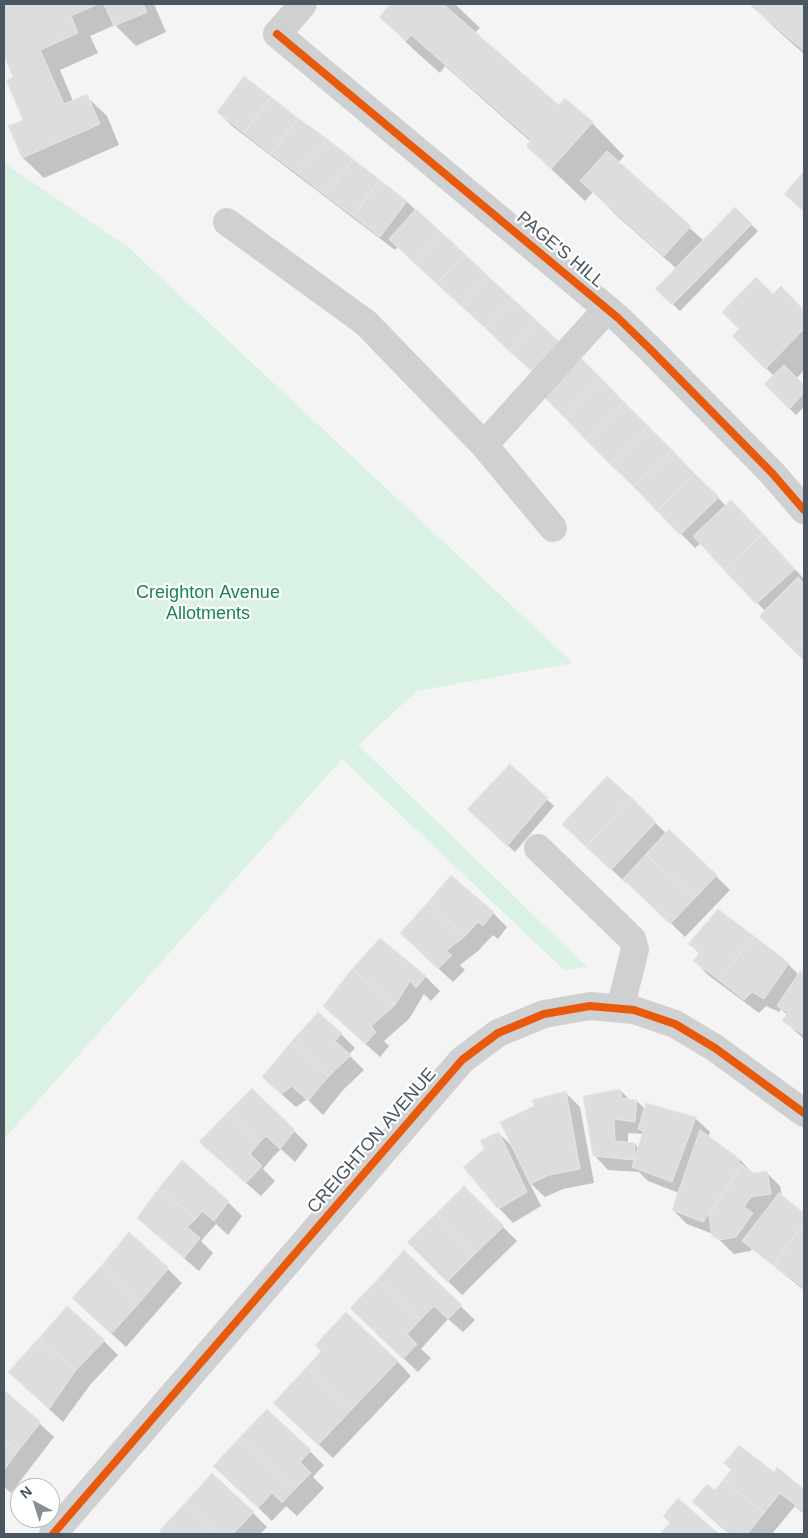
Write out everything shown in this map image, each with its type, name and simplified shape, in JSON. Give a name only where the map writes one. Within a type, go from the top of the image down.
[{"type":"street","name":"PAGE'S HILL","points":[[303,4],[277,34],[607,309],[671,369],[772,473],[804,510]]},
{"type":"street","points":[[227,222],[366,323],[484,445],[553,528]]},
{"type":"street","points":[[484,445],[607,309]]},
{"type":"street","points":[[538,848],[632,939],[635,949],[620,1009]]},
{"type":"street","name":"CREIGHTON AVENUE","points":[[53,1534],[462,1060],[498,1033],[544,1014],[590,1006],[634,1010],[675,1024],[715,1048],[804,1113]]},
{"type":"green space","name":"Creighton Avenue Allotments","points":[[4,163],[128,247],[573,663],[417,691],[358,745],[587,967],[564,970],[342,759],[4,1139]]},
{"type":"building","points":[[4,4],[18,4],[19,6],[23,4],[98,4],[71,16],[78,33],[40,50],[64,104],[87,94],[100,124],[22,158],[8,126],[23,120],[6,80],[13,77],[4,56]]},
{"type":"building","points":[[104,4],[143,4],[147,12],[114,26]]},
{"type":"building","points":[[390,4],[443,4],[559,105],[565,98],[593,122],[551,169],[526,146],[531,140],[520,130],[411,35],[406,41],[379,17]]},
{"type":"building","points":[[749,4],[804,4],[804,51]]},
{"type":"building","points":[[244,76],[271,97],[244,133],[217,112]]},
{"type":"building","points":[[271,97],[298,118],[271,154],[244,133]]},
{"type":"building","points":[[298,118],[326,138],[298,174],[271,154]]},
{"type":"building","points":[[326,138],[353,159],[325,195],[298,174]]},
{"type":"building","points":[[607,151],[691,226],[664,256],[580,181]]},
{"type":"building","points":[[353,159],[380,180],[353,216],[325,195]]},
{"type":"building","points":[[804,171],[804,212],[784,194]]},
{"type":"building","points":[[380,180],[407,201],[380,237],[353,216]]},
{"type":"building","points":[[735,207],[752,224],[672,305],[655,289]]},
{"type":"building","points":[[416,209],[441,232],[413,262],[389,239]]},
{"type":"building","points":[[441,232],[465,254],[437,284],[413,262]]},
{"type":"building","points":[[465,254],[489,277],[461,306],[437,284]]},
{"type":"building","points":[[489,277],[513,299],[485,328],[461,306]]},
{"type":"building","points":[[756,277],[773,294],[781,286],[804,310],[804,329],[765,369],[732,336],[739,329],[722,312]]},
{"type":"building","points":[[513,299],[537,321],[509,351],[485,328]]},
{"type":"building","points":[[537,321],[561,343],[534,373],[509,351]]},
{"type":"building","points":[[578,355],[601,378],[563,416],[539,392]]},
{"type":"building","points":[[784,365],[804,385],[804,393],[789,409],[764,384]]},
{"type":"building","points":[[601,378],[624,402],[586,440],[563,416]]},
{"type":"building","points":[[624,402],[648,426],[610,464],[586,440]]},
{"type":"building","points":[[648,426],[672,450],[634,487],[610,464]]},
{"type":"building","points":[[672,450],[695,474],[657,511],[634,487]]},
{"type":"building","points":[[695,474],[719,497],[680,535],[657,511]]},
{"type":"building","points":[[731,500],[763,534],[724,570],[693,536]]},
{"type":"building","points":[[763,534],[795,569],[756,604],[724,570]]},
{"type":"building","points":[[798,577],[804,584],[804,640],[793,650],[759,616]]},
{"type":"building","points":[[804,640],[804,661],[793,650]]},
{"type":"building","points":[[510,764],[548,798],[507,846],[467,809]]},
{"type":"building","points":[[607,776],[632,798],[586,847],[562,824]]},
{"type":"building","points":[[632,798],[656,822],[611,870],[586,847]]},
{"type":"building","points":[[669,829],[717,875],[694,899],[646,854]]},
{"type":"building","points":[[646,854],[694,899],[670,924],[623,879]]},
{"type":"building","points":[[451,875],[494,912],[483,926],[478,922],[464,937],[428,902]]},
{"type":"building","points":[[428,902],[464,937],[446,951],[452,955],[438,969],[400,933]]},
{"type":"building","points":[[718,909],[754,936],[719,980],[693,961],[700,952],[688,944]]},
{"type":"building","points":[[754,936],[789,963],[764,999],[752,992],[744,1000],[719,980]]},
{"type":"building","points":[[380,938],[426,976],[416,988],[410,981],[395,1005],[352,969]]},
{"type":"building","points":[[352,969],[395,1005],[371,1026],[376,1032],[365,1044],[323,1006]]},
{"type":"building","points":[[800,971],[804,974],[804,1035],[782,1021],[788,1012],[777,1006]]},
{"type":"building","points":[[318,1012],[342,1033],[335,1041],[351,1055],[329,1076],[291,1042]]},
{"type":"building","points":[[291,1042],[329,1076],[308,1101],[292,1086],[281,1094],[262,1077]]},
{"type":"building","points":[[252,1088],[295,1130],[280,1149],[266,1136],[259,1143],[227,1113]]},
{"type":"building","points":[[620,1089],[622,1098],[637,1100],[635,1122],[614,1119],[615,1141],[635,1143],[634,1160],[593,1156],[583,1096]]},
{"type":"building","points":[[566,1091],[580,1169],[549,1175],[530,1184],[500,1122],[534,1106],[532,1100]]},
{"type":"building","points":[[646,1103],[696,1117],[672,1182],[632,1167],[643,1131],[638,1129]]},
{"type":"building","points":[[227,1113],[259,1143],[250,1154],[262,1166],[246,1183],[199,1142]]},
{"type":"building","points":[[700,1130],[740,1159],[738,1162],[742,1165],[703,1222],[672,1210]]},
{"type":"building","points":[[499,1132],[527,1192],[498,1209],[463,1167],[484,1149],[480,1140]]},
{"type":"building","points":[[182,1160],[229,1201],[214,1221],[202,1211],[196,1219],[159,1188]]},
{"type":"building","points":[[742,1165],[754,1173],[767,1171],[771,1194],[751,1197],[744,1207],[753,1213],[736,1237],[719,1240],[712,1236],[709,1214]]},
{"type":"building","points":[[464,1186],[504,1226],[475,1254],[436,1214]]},
{"type":"building","points":[[159,1188],[196,1219],[187,1227],[200,1238],[184,1258],[137,1218]]},
{"type":"building","points":[[779,1193],[804,1213],[804,1224],[773,1265],[742,1241]]},
{"type":"building","points":[[436,1214],[475,1254],[447,1282],[407,1242]]},
{"type":"building","points":[[804,1224],[804,1288],[773,1265]]},
{"type":"building","points":[[129,1232],[169,1268],[139,1303],[101,1266]]},
{"type":"building","points":[[404,1250],[462,1305],[448,1319],[434,1306],[420,1320],[377,1280]]},
{"type":"building","points":[[101,1266],[139,1303],[111,1334],[72,1298]]},
{"type":"building","points":[[377,1280],[420,1320],[407,1334],[417,1344],[403,1359],[350,1308]]},
{"type":"building","points":[[67,1306],[105,1340],[76,1370],[38,1339]]},
{"type":"building","points":[[346,1312],[398,1361],[352,1409],[307,1367],[321,1351],[315,1345]]},
{"type":"building","points":[[38,1339],[76,1370],[49,1409],[8,1372]]},
{"type":"building","points":[[307,1367],[352,1409],[318,1445],[273,1403]]},
{"type":"building","points":[[4,1390],[41,1422],[18,1451],[4,1439]]},
{"type":"building","points":[[267,1409],[311,1450],[300,1462],[311,1473],[295,1489],[240,1437]]},
{"type":"building","points":[[240,1437],[295,1489],[282,1503],[272,1493],[258,1508],[213,1466]]},
{"type":"building","points":[[4,1439],[18,1451],[4,1470]]},
{"type":"building","points":[[739,1445],[774,1472],[777,1467],[804,1489],[803,1511],[780,1493],[764,1513],[723,1480],[731,1470],[724,1463]]},
{"type":"building","points":[[212,1473],[254,1512],[233,1534],[220,1534],[186,1502]]},
{"type":"building","points":[[723,1480],[764,1513],[747,1534],[732,1534],[692,1502],[707,1484],[715,1490]]},
{"type":"building","points":[[678,1498],[719,1534],[663,1534],[661,1532],[670,1523],[663,1516]]},
{"type":"building","points":[[186,1502],[220,1534],[162,1534],[159,1531]]},
{"type":"cycle path","points":[[277,34],[618,318],[772,473],[804,510]]},
{"type":"cycle path","points":[[53,1534],[462,1060],[498,1033],[544,1014],[590,1006],[634,1010],[675,1024],[715,1048],[804,1113]]}]
